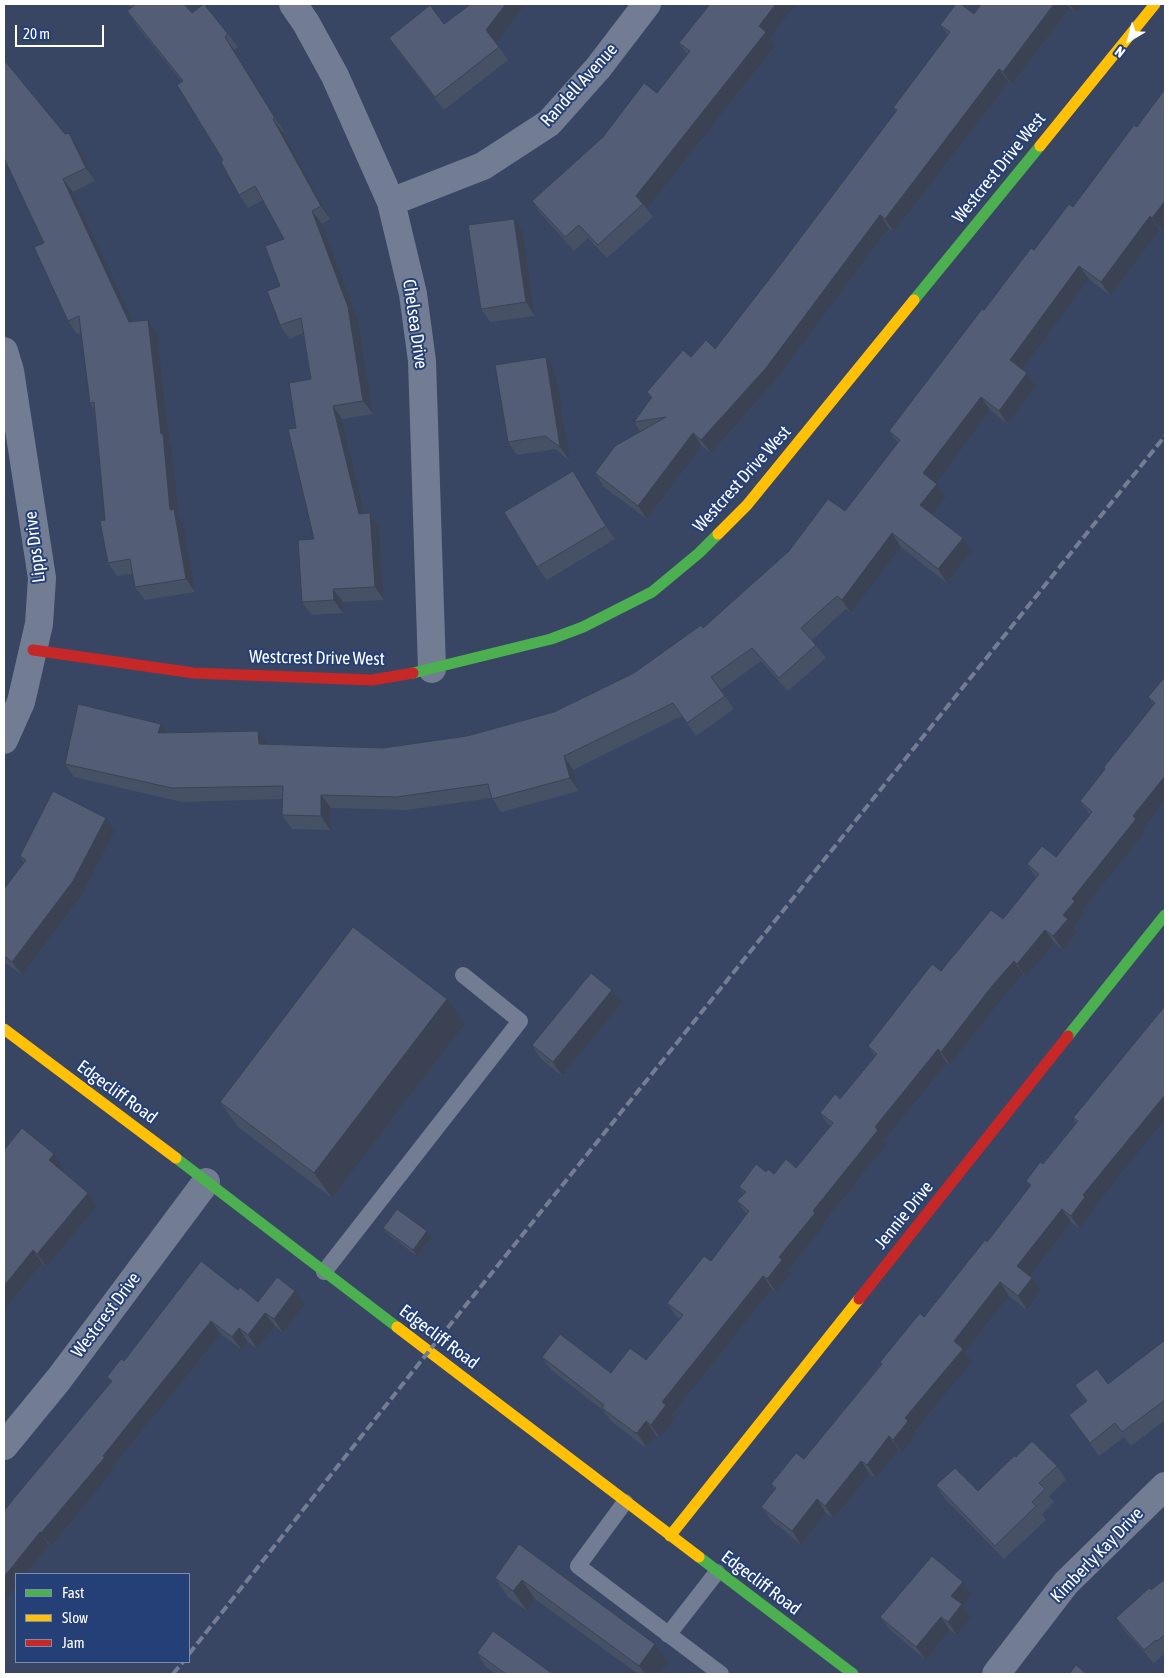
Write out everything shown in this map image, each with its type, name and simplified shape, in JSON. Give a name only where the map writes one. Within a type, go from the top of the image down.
[{"type":"street","name":"Chelsea Drive","points":[[292,4],[306,23],[335,76],[391,202],[413,294],[422,361],[432,669]]},
{"type":"street","name":"Randell Avenue","points":[[391,202],[483,166],[549,123],[598,68],[646,4]]},
{"type":"street","name":"Westcrest Drive West","points":[[33,650],[194,673],[372,680],[432,669],[551,639],[583,627],[652,592],[699,553],[747,505],[1155,4]]},
{"type":"street","name":"Lipps Drive","points":[[4,351],[10,371],[42,578],[39,624],[21,702],[4,740]]},
{"type":"street","name":"Jennie Drive","points":[[670,1536],[1165,914]]},
{"type":"street","name":"Edgecliff Road","points":[[4,1029],[152,1139],[625,1502],[853,1674]]},
{"type":"street","name":"Westcrest Drive","points":[[4,1446],[59,1379],[206,1182]]},
{"type":"street","name":"Kimberly Kay Drive","points":[[996,1674],[1066,1583],[1165,1486]]},
{"type":"lane","points":[[324,1272],[520,1021],[463,975]]},
{"type":"lane","points":[[625,1502],[578,1566],[721,1674]]},
{"type":"lane","points":[[668,1635],[717,1572]]},
{"type":"building","points":[[136,4],[184,4],[192,13],[204,4],[228,34],[225,37],[275,118],[273,119],[321,206],[312,211],[348,307],[363,401],[333,406],[359,514],[370,513],[375,587],[333,589],[334,600],[302,602],[298,540],[314,539],[288,429],[296,428],[289,383],[311,379],[301,318],[280,325],[267,291],[280,286],[265,246],[284,239],[255,186],[239,195],[221,162],[223,160],[177,85],[183,81],[127,11]]},
{"type":"building","points":[[471,4],[506,4],[486,30],[499,47],[435,97],[389,38],[430,5],[444,24]]},
{"type":"building","points":[[710,4],[776,4],[759,26],[766,32],[636,196],[643,204],[598,245],[579,225],[565,237],[532,201],[603,137],[644,83],[657,93],[690,51],[679,43]]},
{"type":"building","points":[[956,4],[961,4],[974,14],[981,4],[1054,4],[1003,72],[999,69],[885,219],[880,215],[766,368],[701,440],[693,433],[638,506],[595,473],[615,446],[666,417],[634,422],[652,397],[647,392],[683,350],[691,357],[706,340],[715,349],[774,273],[897,110],[893,108],[950,32],[940,25]]},
{"type":"building","points":[[4,60],[65,134],[69,133],[86,168],[63,179],[129,322],[148,320],[161,434],[163,434],[170,510],[174,509],[186,579],[135,587],[130,559],[108,563],[100,521],[105,520],[94,402],[90,403],[79,316],[68,321],[34,247],[44,243],[4,158]]},
{"type":"building","points":[[1165,89],[1165,201],[1152,218],[1150,216],[1101,282],[1079,266],[1010,360],[1027,373],[999,411],[981,397],[923,473],[937,484],[920,505],[963,538],[938,569],[892,533],[842,600],[837,596],[801,628],[816,645],[779,678],[752,648],[711,677],[725,696],[687,723],[673,703],[564,756],[570,778],[492,799],[488,784],[396,797],[321,795],[321,816],[282,815],[283,786],[172,788],[65,764],[78,704],[161,724],[158,733],[258,731],[259,744],[383,748],[467,736],[554,712],[634,673],[701,625],[703,628],[789,551],[828,499],[845,511],[900,440],[889,431],[1031,248],[1034,250],[1069,204],[1073,207],[1134,125],[1137,127]]},
{"type":"building","points":[[514,219],[526,302],[481,309],[468,225]]},
{"type":"building","points":[[546,357],[560,447],[545,436],[508,442],[495,365]]},
{"type":"building","points":[[573,471],[606,526],[537,567],[504,512]]},
{"type":"building","points":[[1165,677],[1165,776],[1133,816],[1136,819],[1072,899],[1075,901],[1063,915],[1068,919],[1053,936],[1045,930],[1017,964],[1014,961],[992,986],[941,1052],[938,1049],[875,1127],[878,1130],[813,1211],[815,1213],[779,1257],[782,1260],[767,1279],[763,1276],[662,1402],[666,1405],[651,1425],[646,1421],[637,1433],[634,1432],[602,1408],[604,1405],[542,1357],[560,1334],[611,1373],[630,1348],[646,1360],[683,1315],[667,1303],[704,1256],[711,1261],[749,1211],[737,1201],[746,1192],[739,1187],[756,1164],[766,1172],[768,1169],[774,1174],[786,1159],[796,1168],[833,1123],[820,1113],[835,1094],[840,1099],[877,1054],[868,1046],[932,964],[941,971],[991,910],[1003,919],[1039,874],[1027,864],[1042,846],[1056,857],[1092,812],[1080,801],[1105,769],[1104,767],[1155,703],[1148,697]]},
{"type":"building","points":[[53,791],[106,818],[73,881],[12,962],[4,956],[4,889],[26,860],[20,856]]},
{"type":"building","points":[[353,927],[447,999],[314,1173],[220,1102]]},
{"type":"building","points":[[591,973],[612,990],[553,1062],[532,1045]]},
{"type":"building","points":[[1165,1006],[1165,1095],[1083,1195],[1085,1197],[1071,1216],[1062,1209],[1017,1266],[1032,1278],[1018,1296],[1000,1282],[954,1341],[963,1349],[905,1418],[908,1421],[893,1440],[889,1436],[867,1465],[861,1461],[825,1506],[817,1499],[792,1531],[761,1507],[776,1488],[771,1484],[796,1453],[804,1459],[882,1364],[880,1362],[920,1313],[924,1317],[985,1240],[987,1242],[1031,1185],[1026,1181],[1040,1162],[1043,1164],[1078,1121],[1073,1118]]},
{"type":"building","points":[[22,1128],[54,1154],[49,1160],[88,1193],[37,1254],[33,1250],[4,1286],[4,1150]]},
{"type":"building","points":[[397,1209],[427,1231],[413,1250],[383,1228]]},
{"type":"building","points":[[201,1261],[238,1290],[240,1287],[258,1302],[277,1277],[295,1291],[274,1319],[265,1313],[248,1335],[239,1328],[232,1337],[211,1321],[103,1456],[105,1457],[4,1577],[4,1511],[112,1381],[107,1377],[121,1359],[124,1361]]},
{"type":"building","points":[[1165,1340],[1165,1400],[1122,1432],[1115,1423],[1090,1443],[1069,1415],[1087,1401],[1075,1385],[1097,1369],[1108,1384]]},
{"type":"building","points":[[1032,1441],[1057,1466],[1039,1483],[1045,1489],[1032,1502],[1036,1506],[995,1546],[936,1485],[955,1468],[978,1491]]},
{"type":"building","points":[[519,1544],[655,1644],[639,1666],[522,1580],[513,1591],[495,1578]]},
{"type":"building","points":[[932,1556],[963,1582],[951,1596],[962,1604],[948,1622],[941,1617],[916,1647],[880,1617]]},
{"type":"building","points":[[1165,1579],[1165,1635],[1144,1650],[1116,1618],[1149,1588],[1151,1590]]},
{"type":"building","points":[[493,1631],[553,1674],[506,1674],[477,1653]]},
{"type":"building","points":[[1076,1665],[1087,1674],[1069,1674]]},
{"type":"railway","points":[[190,1653],[429,1351],[1165,436]]},
{"type":"railway","points":[[173,1674],[182,1663]]},
{"type":"traffic: fast","points":[[914,300],[1040,146]]},
{"type":"traffic: fast","points":[[413,673],[551,639],[583,627],[652,592],[699,553],[718,534]]},
{"type":"traffic: fast","points":[[1068,1036],[1165,915]]},
{"type":"traffic: fast","points":[[176,1158],[397,1327]]},
{"type":"traffic: fast","points":[[699,1557],[853,1674]]},
{"type":"traffic: slow","points":[[1040,146],[1155,4]]},
{"type":"traffic: slow","points":[[718,534],[747,505],[914,300]]},
{"type":"traffic: slow","points":[[4,1029],[176,1158]]},
{"type":"traffic: slow","points":[[670,1536],[859,1299]]},
{"type":"traffic: slow","points":[[397,1327],[699,1557]]},
{"type":"traffic: jam","points":[[33,650],[194,673],[372,680],[413,673]]},
{"type":"traffic: jam","points":[[859,1299],[1068,1036]]}]
